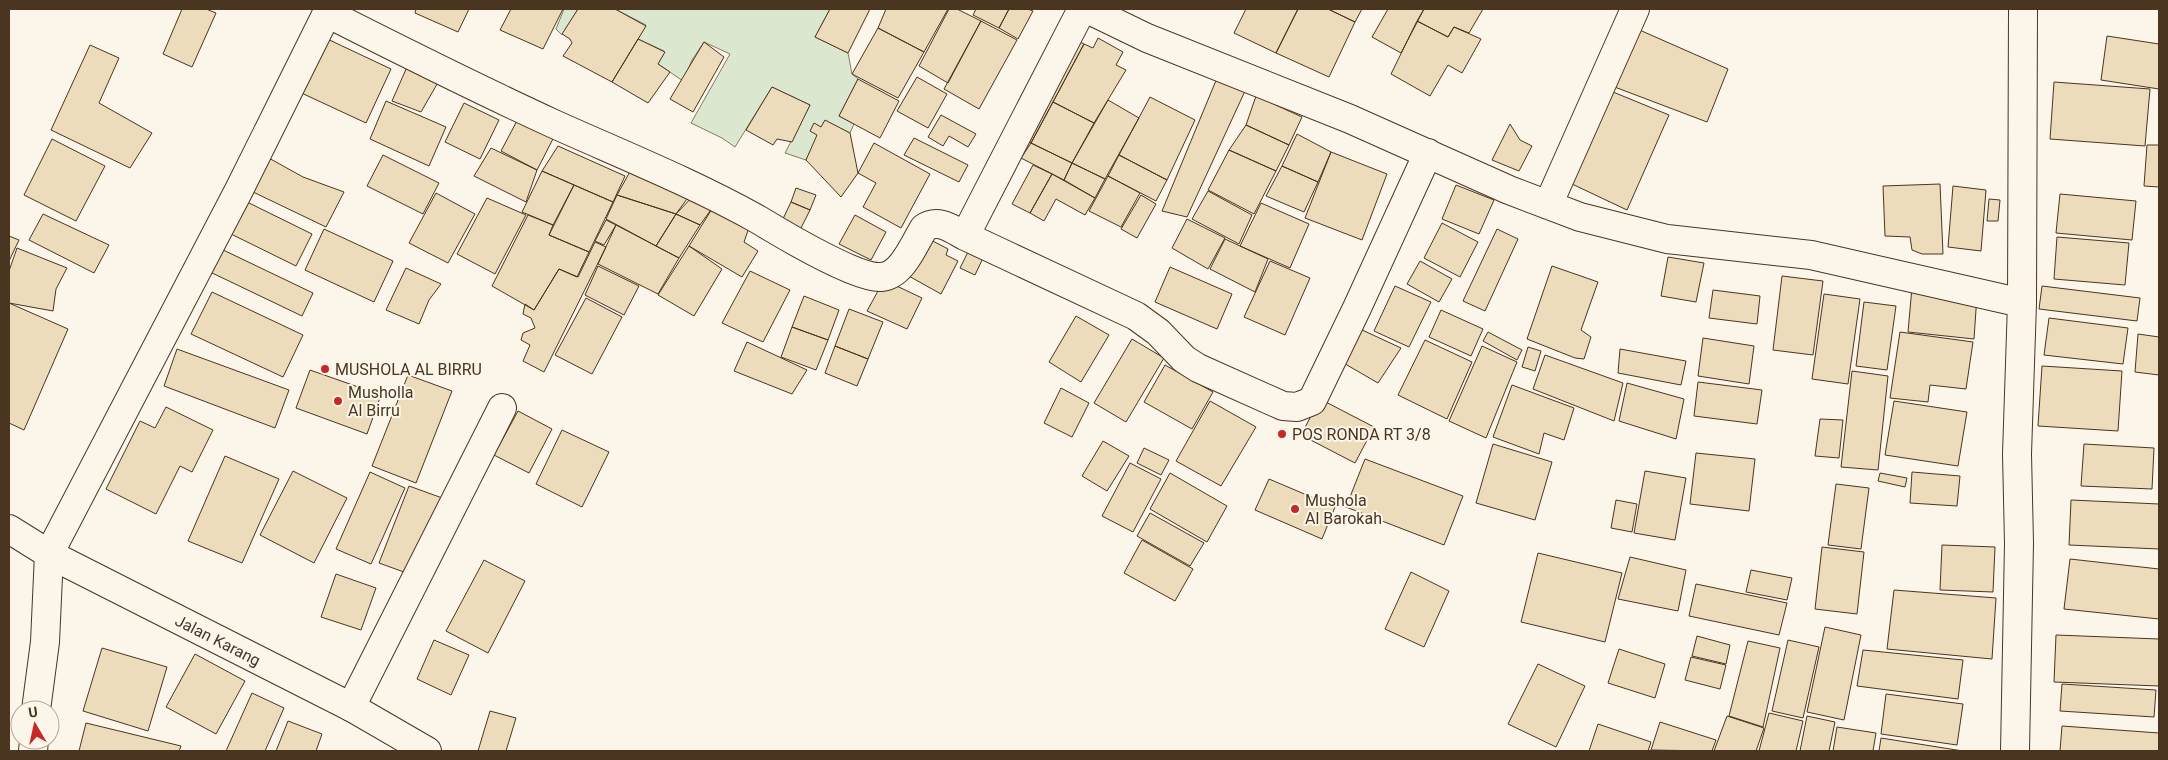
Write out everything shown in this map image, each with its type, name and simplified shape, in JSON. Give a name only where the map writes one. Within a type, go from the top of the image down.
[{"type":"street","points":[[965,236],[1082,9]]},
{"type":"street","points":[[1087,9],[1147,38],[1350,119],[1580,218],[1667,239],[1811,254],[2022,303]]},
{"type":"street","points":[[1548,204],[1635,9]]},
{"type":"street","points":[[2015,751],[2019,543],[2017,454],[2022,303],[2023,9]]},
{"type":"street","points":[[37,700],[45,642],[49,554],[239,190],[328,11],[459,79],[640,161],[750,215],[807,248],[869,276],[882,277],[896,271],[924,228],[928,225],[942,224],[1136,316],[1158,332],[1184,359],[1198,368],[1283,406],[1297,407],[1312,401],[1317,394],[1428,154]]},
{"type":"street","points":[[351,707],[502,408]]},
{"type":"street","name":"Jalan Karang","points":[[9,529],[49,554],[351,707],[427,751]]},
{"type":"green space","points":[[564,9],[578,9],[562,35],[556,29]]},
{"type":"green space","points":[[615,9],[830,9],[815,37],[848,53],[852,74],[858,79],[839,116],[854,124],[850,133],[825,121],[806,160],[785,153],[810,105],[772,87],[735,147],[722,138],[691,123],[730,54],[704,42],[692,60],[683,81],[658,64],[664,51],[638,39],[646,25]]},
{"type":"building","points":[[182,9],[206,9],[216,13],[192,67],[163,54]]},
{"type":"building","points":[[416,9],[469,9],[458,32],[415,13]]},
{"type":"building","points":[[511,9],[563,9],[543,49],[500,30]]},
{"type":"building","points":[[578,9],[615,9],[646,26],[612,82],[563,56],[572,43],[570,39],[562,34]]},
{"type":"building","points":[[830,9],[870,9],[848,53],[815,37]]},
{"type":"building","points":[[886,9],[948,9],[924,52],[878,28]]},
{"type":"building","points":[[949,9],[957,9],[981,21],[948,83],[919,66]]},
{"type":"building","points":[[976,9],[1009,9],[999,28],[973,15]]},
{"type":"building","points":[[1009,9],[1028,9],[1033,11],[1018,39],[999,28]]},
{"type":"building","points":[[1246,9],[1298,9],[1276,53],[1234,33]]},
{"type":"building","points":[[1298,9],[1328,9],[1355,22],[1329,77],[1276,53]]},
{"type":"building","points":[[1328,9],[1362,9],[1355,22]]},
{"type":"building","points":[[1388,9],[1424,9],[1401,53],[1372,37]]},
{"type":"building","points":[[1424,9],[1483,9],[1469,33],[1454,27],[1448,37],[1417,21]]},
{"type":"building","points":[[981,21],[1017,40],[979,109],[944,89]]},
{"type":"building","points":[[1417,21],[1448,37],[1454,27],[1481,39],[1462,73],[1448,65],[1430,96],[1391,74]]},
{"type":"building","points":[[878,28],[924,52],[898,98],[852,74]]},
{"type":"building","points":[[1635,28],[1728,69],[1707,122],[1612,86]]},
{"type":"building","points":[[321,36],[391,69],[366,123],[295,90]]},
{"type":"building","points":[[2107,36],[2159,44],[2159,89],[2101,80]]},
{"type":"building","points":[[1072,38],[1084,44],[1031,143],[1022,139]]},
{"type":"building","points":[[1098,38],[1123,52],[1116,65],[1126,70],[1094,123],[1053,102],[1084,44],[1093,48]]},
{"type":"building","points":[[638,39],[665,52],[658,64],[670,72],[648,103],[612,82]]},
{"type":"building","points":[[704,42],[724,57],[693,112],[670,99]]},
{"type":"building","points":[[90,45],[119,58],[99,103],[152,133],[130,168],[51,130]]},
{"type":"building","points":[[407,67],[440,79],[421,112],[392,101]]},
{"type":"building","points":[[917,77],[947,94],[928,128],[897,111]]},
{"type":"building","points":[[1217,78],[1245,91],[1187,217],[1162,211]]},
{"type":"building","points":[[858,79],[899,101],[880,138],[839,116]]},
{"type":"building","points":[[2054,82],[2150,89],[2145,146],[2050,139]]},
{"type":"building","points":[[772,87],[810,105],[792,142],[777,139],[773,145],[746,130]]},
{"type":"building","points":[[1613,92],[1669,115],[1627,210],[1572,184]]},
{"type":"building","points":[[1256,96],[1302,117],[1289,145],[1246,125]]},
{"type":"building","points":[[1150,97],[1195,120],[1167,180],[1119,155]]},
{"type":"building","points":[[1108,100],[1139,118],[1105,179],[1072,163]]},
{"type":"building","points":[[386,101],[446,127],[429,166],[370,139]]},
{"type":"building","points":[[1053,102],[1094,123],[1072,163],[1031,143]]},
{"type":"building","points":[[464,103],[499,120],[480,159],[445,142]]},
{"type":"building","points":[[941,115],[976,134],[968,147],[949,136],[943,146],[928,137]]},
{"type":"building","points":[[519,117],[555,135],[537,170],[501,151]]},
{"type":"building","points":[[825,120],[850,133],[858,173],[841,197],[806,160],[817,135],[810,131],[814,123],[821,127]]},
{"type":"building","points":[[1510,124],[1520,140],[1532,146],[1519,171],[1492,160]]},
{"type":"building","points":[[1246,125],[1289,145],[1276,171],[1229,150]]},
{"type":"building","points":[[1297,134],[1331,152],[1318,182],[1282,166]]},
{"type":"building","points":[[914,138],[968,165],[959,182],[904,155]]},
{"type":"building","points":[[52,139],[105,166],[76,221],[24,195]]},
{"type":"building","points":[[874,143],[930,174],[901,228],[863,207],[876,183],[858,173]]},
{"type":"building","points":[[1031,143],[1072,163],[1064,180],[1021,158]]},
{"type":"building","points":[[2147,145],[2159,145],[2159,187],[2144,186]]},
{"type":"building","points":[[558,146],[625,176],[613,202],[542,171]]},
{"type":"building","points":[[491,148],[537,170],[526,202],[474,176]]},
{"type":"building","points":[[1229,150],[1276,171],[1254,214],[1208,190]]},
{"type":"building","points":[[1331,152],[1387,174],[1362,240],[1305,218]]},
{"type":"building","points":[[383,155],[439,183],[423,214],[367,186]]},
{"type":"building","points":[[1119,155],[1167,180],[1156,201],[1108,176]]},
{"type":"building","points":[[267,157],[303,177],[344,192],[326,227],[251,191]]},
{"type":"building","points":[[1072,163],[1105,179],[1095,198],[1064,180]]},
{"type":"building","points":[[1033,165],[1052,174],[1030,213],[1012,204]]},
{"type":"building","points":[[1282,166],[1318,182],[1304,212],[1266,196]]},
{"type":"building","points":[[632,168],[692,192],[676,214],[617,195]]},
{"type":"building","points":[[542,171],[574,185],[553,225],[522,212]]},
{"type":"building","points":[[1052,174],[1095,198],[1085,215],[1056,199],[1044,221],[1030,213]]},
{"type":"building","points":[[1108,176],[1140,193],[1121,227],[1089,211]]},
{"type":"building","points":[[1940,184],[1943,254],[1922,254],[1912,250],[1910,237],[1885,236],[1883,186]]},
{"type":"building","points":[[574,185],[613,202],[589,252],[549,235]]},
{"type":"building","points":[[1456,185],[1494,200],[1479,234],[1442,219]]},
{"type":"building","points":[[1953,186],[1986,190],[1981,251],[1948,247]]},
{"type":"building","points":[[796,188],[816,195],[810,210],[791,202]]},
{"type":"building","points":[[1208,191],[1252,215],[1239,244],[1192,219]]},
{"type":"building","points":[[436,193],[475,214],[448,263],[409,243]]},
{"type":"building","points":[[696,193],[715,204],[700,225],[676,214]]},
{"type":"building","points":[[2060,194],[2136,201],[2132,240],[2056,233]]},
{"type":"building","points":[[617,195],[676,214],[656,246],[606,219]]},
{"type":"building","points":[[1141,195],[1156,204],[1137,238],[1121,229]]},
{"type":"building","points":[[487,198],[526,215],[495,274],[457,254]]},
{"type":"building","points":[[1989,199],[2000,200],[1998,221],[1987,221]]},
{"type":"building","points":[[247,202],[312,234],[296,266],[231,234]]},
{"type":"building","points":[[791,202],[810,210],[799,232],[781,223]]},
{"type":"building","points":[[1261,203],[1309,224],[1290,268],[1240,246]]},
{"type":"building","points":[[715,204],[751,222],[744,242],[758,251],[742,277],[689,246]]},
{"type":"building","points":[[43,214],[109,245],[94,273],[29,240]]},
{"type":"building","points":[[676,214],[700,225],[679,258],[656,246]]},
{"type":"building","points":[[528,215],[553,225],[549,235],[589,252],[577,277],[559,269],[534,310],[492,286]]},
{"type":"building","points":[[855,215],[886,232],[871,260],[839,244]]},
{"type":"building","points":[[1187,219],[1225,238],[1208,269],[1172,248]]},
{"type":"building","points":[[606,220],[616,225],[604,245],[595,241]]},
{"type":"building","points":[[1442,223],[1478,242],[1460,277],[1424,258]]},
{"type":"building","points":[[616,225],[679,258],[658,294],[598,264]]},
{"type":"building","points":[[324,229],[393,261],[374,302],[305,270]]},
{"type":"building","points":[[1497,229],[1518,239],[1485,311],[1463,301]]},
{"type":"building","points":[[9,236],[19,240],[9,261]]},
{"type":"building","points":[[2057,237],[2129,243],[2125,285],[2054,279]]},
{"type":"building","points":[[927,238],[948,249],[946,255],[958,261],[941,294],[907,275]]},
{"type":"building","points":[[1225,239],[1268,259],[1255,292],[1210,269]]},
{"type":"building","points":[[595,242],[606,247],[544,372],[523,361],[530,345],[521,340],[523,333],[535,328],[531,318],[523,314],[525,304],[534,310],[559,269],[578,277]]},
{"type":"building","points":[[689,246],[722,269],[694,316],[658,295]]},
{"type":"building","points":[[17,248],[67,268],[56,289],[53,311],[9,303],[9,271]]},
{"type":"building","points":[[219,248],[313,293],[302,316],[208,271]]},
{"type":"building","points":[[969,250],[984,256],[975,275],[960,268]]},
{"type":"building","points":[[1668,257],[1704,263],[1696,302],[1661,296]]},
{"type":"building","points":[[1270,261],[1310,278],[1285,335],[1244,317]]},
{"type":"building","points":[[1420,261],[1452,279],[1439,302],[1407,284]]},
{"type":"building","points":[[598,266],[639,286],[624,315],[585,295]]},
{"type":"building","points":[[1552,266],[1598,282],[1581,330],[1591,337],[1584,359],[1575,358],[1527,339]]},
{"type":"building","points":[[1170,267],[1232,294],[1217,329],[1155,302]]},
{"type":"building","points":[[406,268],[441,284],[429,300],[419,324],[386,310]]},
{"type":"building","points":[[750,271],[790,290],[763,342],[722,323]]},
{"type":"building","points":[[1782,276],[1823,281],[1813,355],[1773,350]]},
{"type":"building","points":[[884,280],[922,298],[907,329],[867,311]]},
{"type":"building","points":[[1395,286],[1431,302],[1409,347],[1374,331]]},
{"type":"building","points":[[2042,286],[2140,298],[2137,321],[2039,309]]},
{"type":"building","points":[[1912,287],[1977,295],[1974,339],[1908,332]]},
{"type":"building","points":[[1713,290],[1760,296],[1757,324],[1709,318]]},
{"type":"building","points":[[212,292],[303,335],[283,377],[191,334]]},
{"type":"building","points":[[1824,294],[1860,299],[1848,384],[1812,379]]},
{"type":"building","points":[[804,296],[839,310],[828,340],[792,327]]},
{"type":"building","points":[[586,298],[622,317],[592,374],[555,355]]},
{"type":"building","points":[[1864,302],[1896,306],[1887,370],[1856,366]]},
{"type":"building","points":[[9,303],[68,329],[24,430],[9,423]]},
{"type":"building","points":[[849,309],[883,322],[868,359],[835,346]]},
{"type":"building","points":[[1441,310],[1483,329],[1471,356],[1429,337]]},
{"type":"building","points":[[1076,316],[1109,335],[1081,382],[1049,362]]},
{"type":"building","points":[[2049,318],[2128,328],[2123,364],[2044,355]]},
{"type":"building","points":[[792,327],[828,340],[816,370],[781,357]]},
{"type":"building","points":[[1360,329],[1401,348],[1378,383],[1340,361]]},
{"type":"building","points":[[1488,332],[1522,350],[1517,360],[1483,341]]},
{"type":"building","points":[[1900,332],[1973,342],[1966,389],[1930,385],[1928,402],[1890,398]]},
{"type":"building","points":[[2138,334],[2159,337],[2159,375],[2135,372]]},
{"type":"building","points":[[1703,338],[1754,346],[1749,384],[1698,376]]},
{"type":"building","points":[[1132,339],[1164,358],[1126,422],[1094,403]]},
{"type":"building","points":[[1425,340],[1472,362],[1447,419],[1398,395]]},
{"type":"building","points":[[747,342],[807,370],[792,394],[734,371]]},
{"type":"building","points":[[835,346],[868,359],[857,386],[825,373]]},
{"type":"building","points":[[1482,346],[1517,362],[1486,438],[1449,421]]},
{"type":"building","points":[[1528,347],[1541,351],[1535,371],[1522,367]]},
{"type":"building","points":[[177,349],[289,390],[275,428],[164,386]]},
{"type":"building","points":[[1620,349],[1686,361],[1681,385],[1618,373]]},
{"type":"building","points":[[1545,355],[1623,383],[1614,421],[1533,389]]},
{"type":"building","points":[[1165,365],[1213,392],[1192,429],[1144,402]]},
{"type":"building","points":[[2042,366],[2122,371],[2118,431],[2038,426]]},
{"type":"building","name":"Musholla Al Birru","points":[[310,370],[381,395],[367,434],[296,408]]},
{"type":"building","points":[[1852,371],[1888,376],[1878,470],[1841,467]]},
{"type":"building","points":[[408,375],[452,391],[416,483],[372,466]]},
{"type":"building","points":[[1698,382],[1762,390],[1757,424],[1694,416]]},
{"type":"building","points":[[1627,383],[1684,399],[1676,439],[1619,421]]},
{"type":"building","points":[[1512,385],[1574,408],[1564,440],[1544,433],[1539,454],[1493,437]]},
{"type":"building","points":[[1061,388],[1089,403],[1072,437],[1044,423]]},
{"type":"building","points":[[1320,399],[1374,427],[1355,463],[1301,435]]},
{"type":"building","points":[[1210,401],[1256,427],[1221,486],[1176,461]]},
{"type":"building","points":[[1894,401],[1967,412],[1958,466],[1885,455]]},
{"type":"building","points":[[166,407],[213,430],[192,472],[180,466],[156,514],[106,489],[140,421],[155,428]]},
{"type":"building","points":[[518,411],[552,429],[529,473],[494,455]]},
{"type":"building","points":[[1820,419],[1843,420],[1839,458],[1815,456]]},
{"type":"building","points":[[562,430],[609,452],[582,507],[536,484]]},
{"type":"building","points":[[1103,441],[1129,456],[1107,491],[1082,476]]},
{"type":"building","points":[[1493,444],[1552,462],[1535,520],[1476,503]]},
{"type":"building","points":[[2084,444],[2154,448],[2152,489],[2081,486]]},
{"type":"building","points":[[1144,448],[1169,460],[1161,475],[1137,463]]},
{"type":"building","points":[[1696,453],[1755,459],[1749,511],[1690,504]]},
{"type":"building","points":[[225,456],[279,479],[242,563],[188,541]]},
{"type":"building","points":[[1365,459],[1463,496],[1444,545],[1346,507]]},
{"type":"building","points":[[1130,463],[1161,479],[1133,532],[1102,516]]},
{"type":"building","points":[[293,471],[347,498],[314,563],[260,535]]},
{"type":"building","points":[[1645,471],[1686,478],[1675,540],[1634,533]]},
{"type":"building","points":[[370,472],[405,488],[371,564],[336,549]]},
{"type":"building","points":[[1912,472],[1960,476],[1957,506],[1910,503]]},
{"type":"building","points":[[1170,473],[1227,506],[1207,542],[1150,509]]},
{"type":"building","points":[[1880,473],[1907,478],[1905,487],[1878,481]]},
{"type":"building","name":"Mushola Al Barokah","points":[[1269,479],[1335,507],[1322,539],[1255,510]]},
{"type":"building","points":[[1836,484],[1869,488],[1861,549],[1828,545]]},
{"type":"building","points":[[409,486],[445,499],[415,576],[379,563]]},
{"type":"building","points":[[1616,500],[1637,504],[1632,532],[1611,528]]},
{"type":"building","points":[[2071,500],[2159,504],[2159,549],[2069,545]]},
{"type":"building","points":[[1150,513],[1204,543],[1190,566],[1137,536]]},
{"type":"building","points":[[1142,540],[1193,569],[1175,601],[1124,573]]},
{"type":"building","points":[[1942,545],[1995,547],[1993,592],[1940,590]]},
{"type":"building","points":[[1822,547],[1864,552],[1857,614],[1815,609]]},
{"type":"building","points":[[1538,553],[1622,573],[1605,642],[1521,622]]},
{"type":"building","points":[[1630,557],[1686,570],[1678,611],[1618,599]]},
{"type":"building","points":[[2070,559],[2159,569],[2159,619],[2064,609]]},
{"type":"building","points":[[484,560],[525,581],[488,653],[446,631]]},
{"type":"building","points":[[1751,570],[1792,578],[1787,600],[1746,592]]},
{"type":"building","points":[[1411,572],[1449,591],[1424,647],[1385,629]]},
{"type":"building","points":[[336,574],[376,588],[361,630],[321,617]]},
{"type":"building","points":[[1696,584],[1787,603],[1779,635],[1689,616]]},
{"type":"building","points":[[1894,590],[1996,598],[1992,659],[1887,649]]},
{"type":"building","points":[[1825,627],[1861,635],[1844,720],[1807,712]]},
{"type":"building","points":[[2056,635],[2159,639],[2159,686],[2054,682]]},
{"type":"building","points":[[1697,636],[1730,645],[1726,664],[1692,656]]},
{"type":"building","points":[[434,640],[469,655],[451,695],[417,679]]},
{"type":"building","points":[[1788,640],[1819,647],[1803,718],[1772,711]]},
{"type":"building","points":[[1748,641],[1780,648],[1763,727],[1729,716]]},
{"type":"building","points":[[102,648],[167,667],[148,731],[83,711]]},
{"type":"building","points":[[1619,649],[1665,664],[1655,698],[1608,683]]},
{"type":"building","points":[[1863,650],[1963,660],[1958,699],[1857,686]]},
{"type":"building","points":[[195,654],[245,681],[216,734],[166,707]]},
{"type":"building","points":[[1691,657],[1726,665],[1720,689],[1685,680]]},
{"type":"building","points":[[1538,664],[1585,686],[1556,747],[1508,724]]},
{"type":"building","points":[[2062,684],[2156,690],[2154,717],[2060,711]]},
{"type":"building","points":[[252,693],[284,708],[265,751],[226,751]]},
{"type":"building","points":[[1886,694],[1963,704],[1957,745],[1881,734]]},
{"type":"building","points":[[490,711],[516,718],[506,751],[478,751]]},
{"type":"building","points":[[1769,713],[1803,721],[1796,751],[1759,751]]},
{"type":"building","points":[[1727,716],[1764,728],[1756,751],[1714,751]]},
{"type":"building","points":[[1807,716],[1835,722],[1829,751],[1800,751]]},
{"type":"building","points":[[288,721],[322,734],[316,751],[276,751]]},
{"type":"building","points":[[1660,722],[1716,740],[1712,751],[1651,750]]},
{"type":"building","points":[[86,723],[181,746],[179,751],[79,751]]},
{"type":"building","points":[[1598,724],[1651,742],[1648,751],[1589,751]]},
{"type":"building","points":[[2062,726],[2159,733],[2159,751],[2060,751]]},
{"type":"building","points":[[1837,727],[1876,733],[1873,751],[1833,751]]},
{"type":"building","points":[[1881,738],[1963,751],[1879,751]]},
{"type":"place","name":"MUSHOLA AL BIRRU","points":[[325,369]]},
{"type":"place","name":"Musholla Al Birru","points":[[338,401]]},
{"type":"place","name":"POS RONDA RT 3/8","points":[[1282,434]]},
{"type":"place","name":"Mushola Al Barokah","points":[[1295,509]]}]
